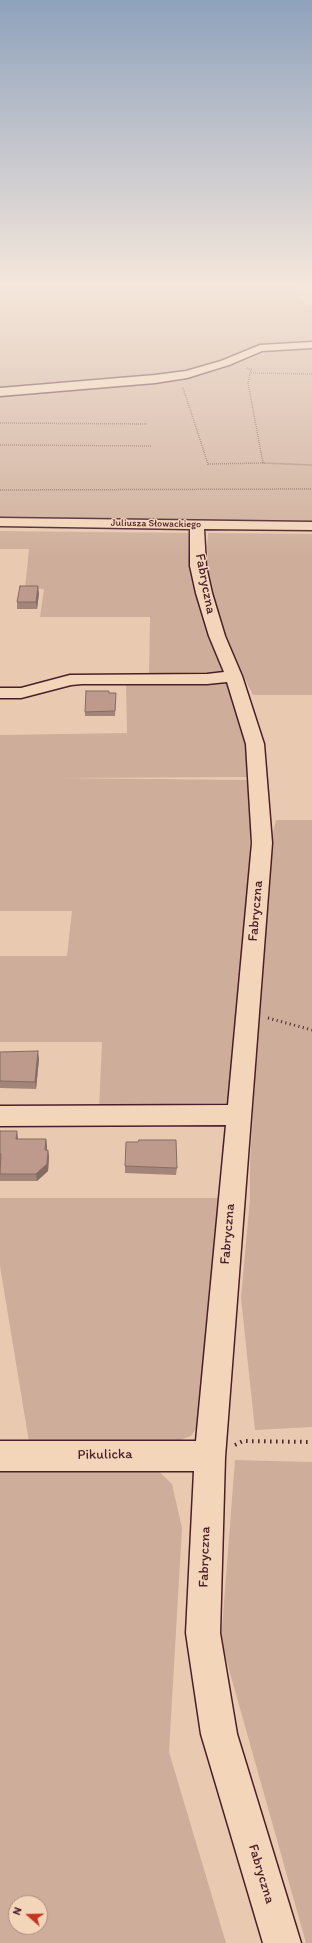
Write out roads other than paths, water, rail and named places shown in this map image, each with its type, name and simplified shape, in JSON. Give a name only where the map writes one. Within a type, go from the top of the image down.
[{"type":"street","points":[[0,392],[170,377]]},
{"type":"street","name":"Juliusza Słowackiego","points":[[0,522],[312,526]]},
{"type":"street","name":"Fabryczna","points":[[197,524],[198,566],[204,593],[217,636],[234,676],[255,744],[262,843],[210,1458],[203,1632],[219,1734],[282,1943]]},
{"type":"street","points":[[0,693],[21,693],[70,680],[82,679],[207,679],[234,676]]},
{"type":"street","points":[[0,1116],[238,1115]]},
{"type":"street","name":"Pikulicka","points":[[0,1456],[166,1454],[210,1458]]}]
